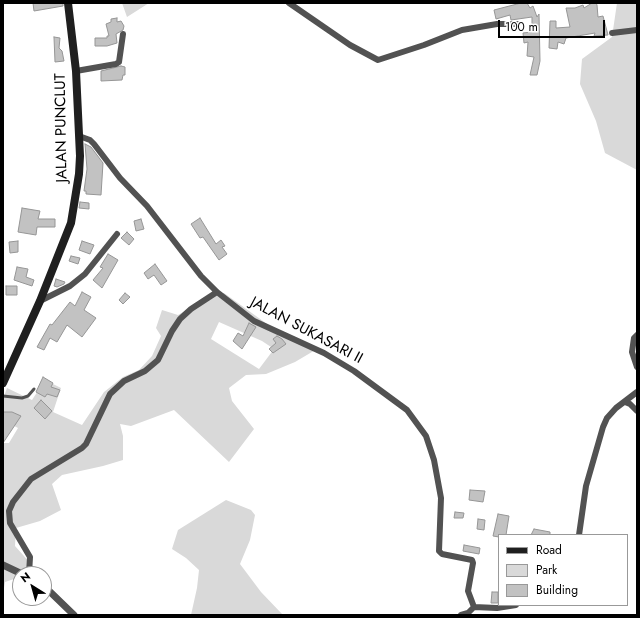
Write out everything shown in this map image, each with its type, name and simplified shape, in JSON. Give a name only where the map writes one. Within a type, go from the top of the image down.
[{"type":"main road","name":"JALAN PUNCLUT","points":[[3,383],[40,301],[71,222],[79,174],[79,136],[76,71],[68,3]]},
{"type":"street","points":[[289,3],[350,45],[378,60],[424,45],[462,30],[497,24],[517,24]]},
{"type":"street","points":[[612,33],[637,30]]},
{"type":"street","points":[[76,71],[119,62],[123,34]]},
{"type":"street","name":"JALAN SUKASARI II","points":[[79,136],[90,140],[94,144],[120,178],[147,206],[202,276],[217,292],[254,321],[324,353],[354,371],[407,410],[426,436],[437,473],[441,498],[440,551],[442,554],[472,560],[473,563],[468,591],[474,607]]},
{"type":"street","points":[[40,301],[59,293],[85,274],[117,234]]},
{"type":"street","points":[[29,566],[30,557],[10,523],[9,512],[13,502],[31,479],[82,448],[86,444],[110,394],[124,381],[145,371],[158,360],[180,319],[191,309],[217,292]]},
{"type":"street","points":[[637,335],[634,338],[632,352],[637,367]]},
{"type":"street","points":[[579,534],[586,486],[603,427],[607,418],[616,408],[637,392]]},
{"type":"street","points":[[625,402],[630,404],[637,411]]},
{"type":"street","points":[[52,594],[74,615]]},
{"type":"street","points":[[461,615],[468,613],[474,607],[496,608],[509,606]]},
{"type":"lane","points":[[3,396],[22,398],[28,396],[34,389]]},
{"type":"green space","points":[[122,3],[149,3],[127,17]]},
{"type":"green space","points":[[617,3],[637,3],[637,170],[605,153],[596,121],[580,84],[582,59],[612,37]]},
{"type":"green space","points":[[224,293],[281,334],[317,349],[295,362],[266,374],[246,375],[229,388],[232,401],[254,429],[229,462],[174,410],[131,426],[120,424],[123,436],[123,460],[62,475],[52,484],[61,510],[40,521],[16,528],[15,546],[32,566],[12,566],[12,580],[5,582],[3,594],[3,443],[9,443],[18,428],[3,420],[3,399],[7,388],[32,400],[45,380],[61,388],[53,412],[82,425],[104,392],[123,377],[139,370],[152,356],[161,336],[156,328],[162,310],[178,315],[212,295]],"holes":[[[219,322],[262,341],[274,349],[259,369],[211,339]]]},
{"type":"green space","points":[[226,500],[251,510],[255,515],[250,540],[240,564],[261,592],[283,615],[191,615],[199,570],[186,558],[172,549],[178,530]]},
{"type":"building","points":[[33,3],[63,3],[63,6],[34,11]]},
{"type":"building","points":[[521,3],[527,3],[530,8],[533,6],[537,17],[539,14],[540,61],[537,75],[530,75],[534,57],[527,56],[528,42],[524,43],[523,33],[532,32],[532,17],[511,20],[510,15],[496,19],[494,10]]},
{"type":"building","points":[[592,3],[596,3],[597,5],[598,17],[603,16],[608,35],[594,36],[595,33],[566,38],[564,44],[558,42],[557,49],[549,48],[550,21],[556,21],[556,28],[570,27],[566,8],[575,8],[583,5],[584,8]]},
{"type":"building","points":[[117,18],[117,22],[121,21],[124,26],[123,30],[116,34],[117,43],[107,46],[95,46],[95,38],[107,38],[107,36],[109,36],[106,24],[111,22],[111,19]]},
{"type":"building","points":[[54,37],[60,38],[59,48],[62,51],[64,61],[55,62]]},
{"type":"building","points":[[121,66],[125,67],[125,75],[123,75],[122,80],[101,81],[101,71]]},
{"type":"building","points":[[85,144],[91,147],[103,163],[101,195],[86,194],[86,191],[84,191],[87,169]]},
{"type":"building","points":[[80,202],[89,203],[89,209],[79,208]]},
{"type":"building","points":[[22,208],[40,211],[38,219],[55,219],[55,227],[37,227],[36,235],[18,232]]},
{"type":"building","points":[[200,218],[216,244],[221,240],[225,246],[222,247],[227,254],[219,260],[203,237],[200,238],[191,224]]},
{"type":"building","points":[[141,219],[144,229],[136,231],[134,221]]},
{"type":"building","points":[[127,232],[134,239],[129,245],[121,238]]},
{"type":"building","points":[[18,241],[18,252],[10,253],[9,242]]},
{"type":"building","points":[[82,241],[94,245],[90,254],[79,250]]},
{"type":"building","points":[[108,254],[118,260],[102,288],[93,280],[103,268],[100,267]]},
{"type":"building","points":[[71,256],[80,258],[78,264],[69,261]]},
{"type":"building","points":[[155,264],[167,281],[161,285],[154,275],[148,279],[144,273]]},
{"type":"building","points":[[17,267],[28,269],[26,277],[34,280],[32,286],[14,280]]},
{"type":"building","points":[[56,279],[65,282],[57,287],[54,286]]},
{"type":"building","points":[[6,286],[17,286],[17,295],[6,295]]},
{"type":"building","points":[[82,292],[91,297],[84,310],[96,318],[82,337],[67,325],[57,342],[50,338],[44,350],[37,347],[50,324],[52,325],[70,302],[75,306]]},
{"type":"building","points":[[125,293],[130,297],[123,304],[119,300]]},
{"type":"building","points":[[249,323],[256,327],[242,349],[233,341],[238,333],[243,336]]},
{"type":"building","points":[[277,336],[286,344],[273,353],[269,349],[276,343],[273,339]]},
{"type":"building","points":[[43,377],[53,383],[51,387],[60,390],[57,397],[47,394],[45,397],[36,392]]},
{"type":"building","points":[[41,400],[52,411],[45,419],[34,408]]},
{"type":"building","points":[[3,412],[12,412],[21,416],[3,443]]},
{"type":"building","points":[[470,490],[485,491],[483,502],[469,500]]},
{"type":"building","points":[[455,512],[464,513],[463,518],[454,518]]},
{"type":"building","points":[[498,514],[509,516],[506,534],[498,534],[498,537],[493,536]]},
{"type":"building","points":[[478,519],[485,520],[484,530],[477,529]]},
{"type":"building","points":[[534,529],[550,532],[550,534],[532,534]]},
{"type":"building","points":[[464,545],[480,548],[479,554],[463,551]]},
{"type":"building","points":[[492,592],[498,592],[498,603],[491,603]]}]
